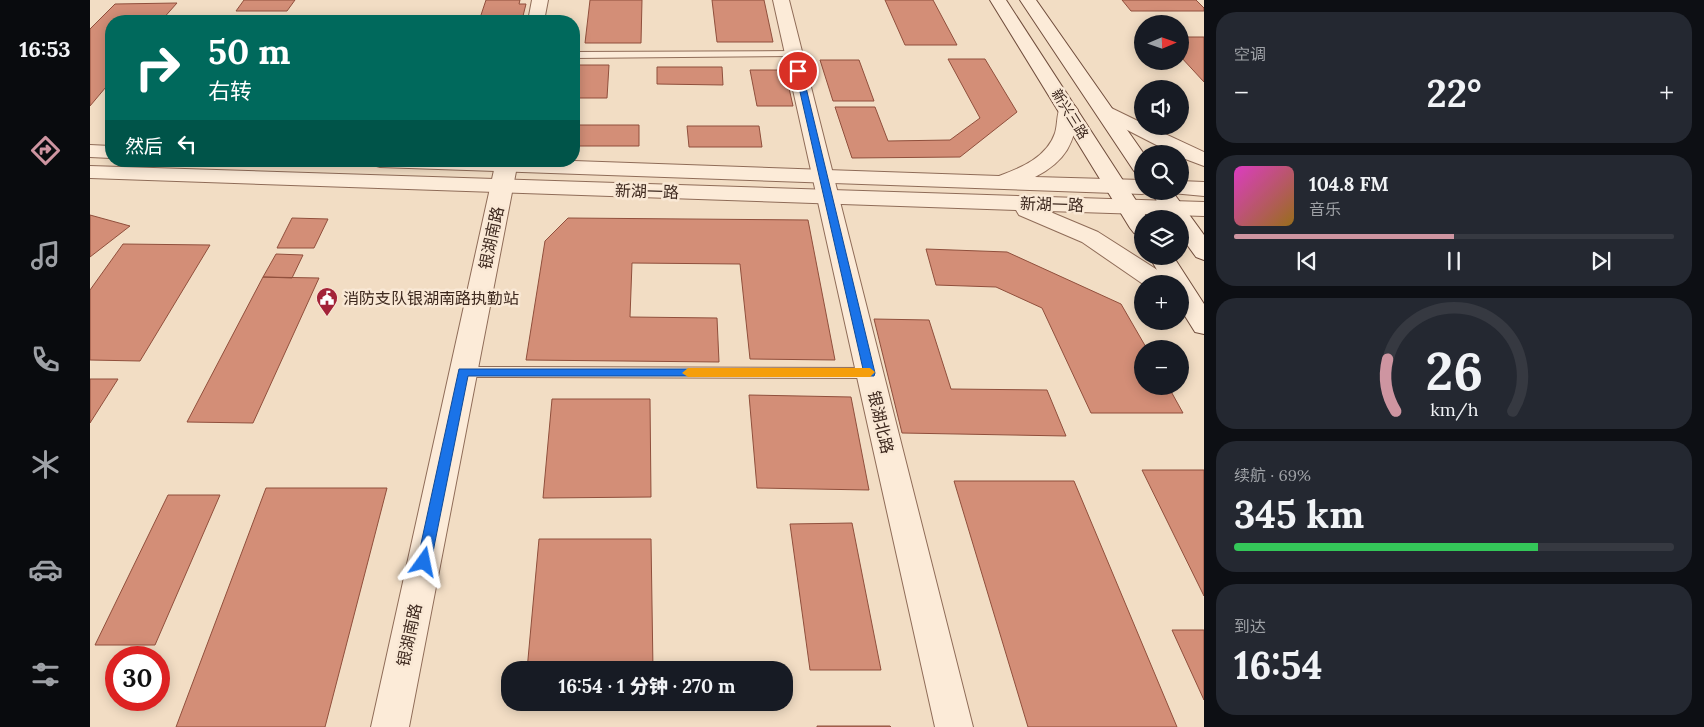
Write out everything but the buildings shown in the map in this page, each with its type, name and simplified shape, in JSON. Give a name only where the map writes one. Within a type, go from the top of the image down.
[{"type":"street","points":[[537,15],[540,0]]},
{"type":"street","name":"银湖北路","points":[[781,0],[954,727]]},
{"type":"street","name":"新兴三路","points":[[998,0],[1134,215]]},
{"type":"street","name":"新兴三路","points":[[1028,0],[1134,154]]},
{"type":"street","points":[[1068,110],[1066,132],[1060,144],[1049,158],[1035,169],[1019,177],[1003,192],[1090,237],[1147,275]]},
{"type":"street","points":[[1105,111],[1144,132],[1204,160]]},
{"type":"street","points":[[90,151],[105,152]]},
{"type":"street","name":"新湖一路","points":[[455,167],[825,186],[1003,192],[1129,207],[1156,200]]},
{"type":"street","name":"新湖一路","points":[[90,172],[505,171]]},
{"type":"street","name":"银湖南路","points":[[390,727],[505,171]]},
{"type":"street","name":"新湖一路","points":[[1003,192],[1134,187]]},
{"type":"street","name":"新湖一路","points":[[1189,192],[1204,189]]},
{"type":"street","points":[[1173,200],[1204,252]]},
{"type":"street","name":"新湖一路","points":[[1180,200],[1204,210]]},
{"type":"lane","points":[[580,55],[794,54]]},
{"type":"lane","points":[[463,372],[870,373]]},
{"type":"slow traffic","points":[[688,373],[870,372]]},
{"type":"place","name":"消防支队银湖南路执勤站","points":[[327,317]]},
{"type":"route","points":[[424,562],[463,372],[870,373],[798,71]]}]
